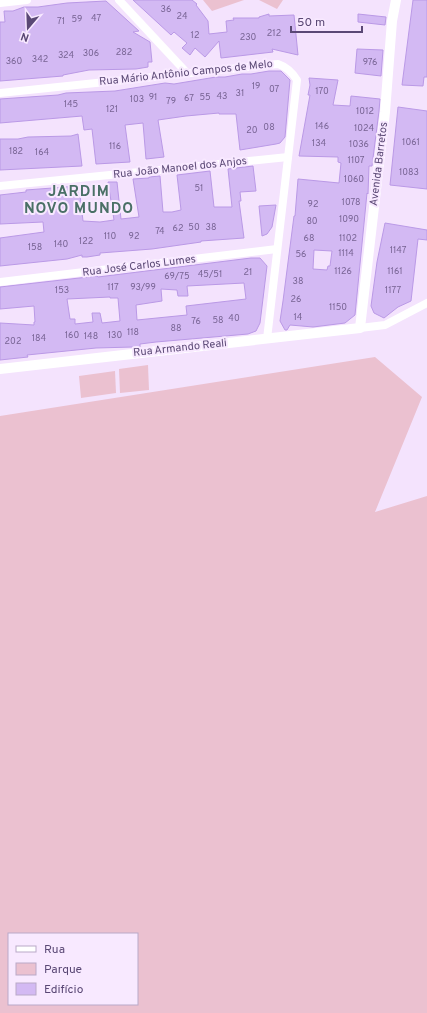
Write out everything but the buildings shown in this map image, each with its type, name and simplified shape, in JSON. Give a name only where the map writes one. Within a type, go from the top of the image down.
[{"type":"street","points":[[0,3],[27,0]]},
{"type":"street","points":[[118,0],[186,73]]},
{"type":"street","name":"Avenida Barretos","points":[[360,328],[385,112],[392,22],[396,0]]},
{"type":"street","name":"Rua Mário Antônio Campos de Melo","points":[[0,93],[278,64],[285,66],[292,72],[296,80],[267,338]]},
{"type":"street","name":"Rua João Manoel dos Anjos","points":[[0,186],[288,157]]},
{"type":"street","name":"Rua José Carlos Lumes","points":[[0,282],[277,249]]},
{"type":"street","points":[[360,328],[385,325],[427,303]]},
{"type":"street","name":"Rua Armando Reali","points":[[0,369],[360,328]]},
{"type":"green space","points":[[203,0],[244,0],[212,11]]},
{"type":"green space","points":[[259,0],[283,0],[277,9]]},
{"type":"green space","points":[[375,357],[422,397],[375,512],[427,496],[427,1013],[0,1013],[0,416]]},
{"type":"green space","points":[[148,365],[149,390],[120,393],[119,369]]},
{"type":"green space","points":[[115,371],[116,393],[81,398],[79,376]]},
{"type":"district","name":"JARDIM NOVO MUNDO","points":[[79,200]]}]
